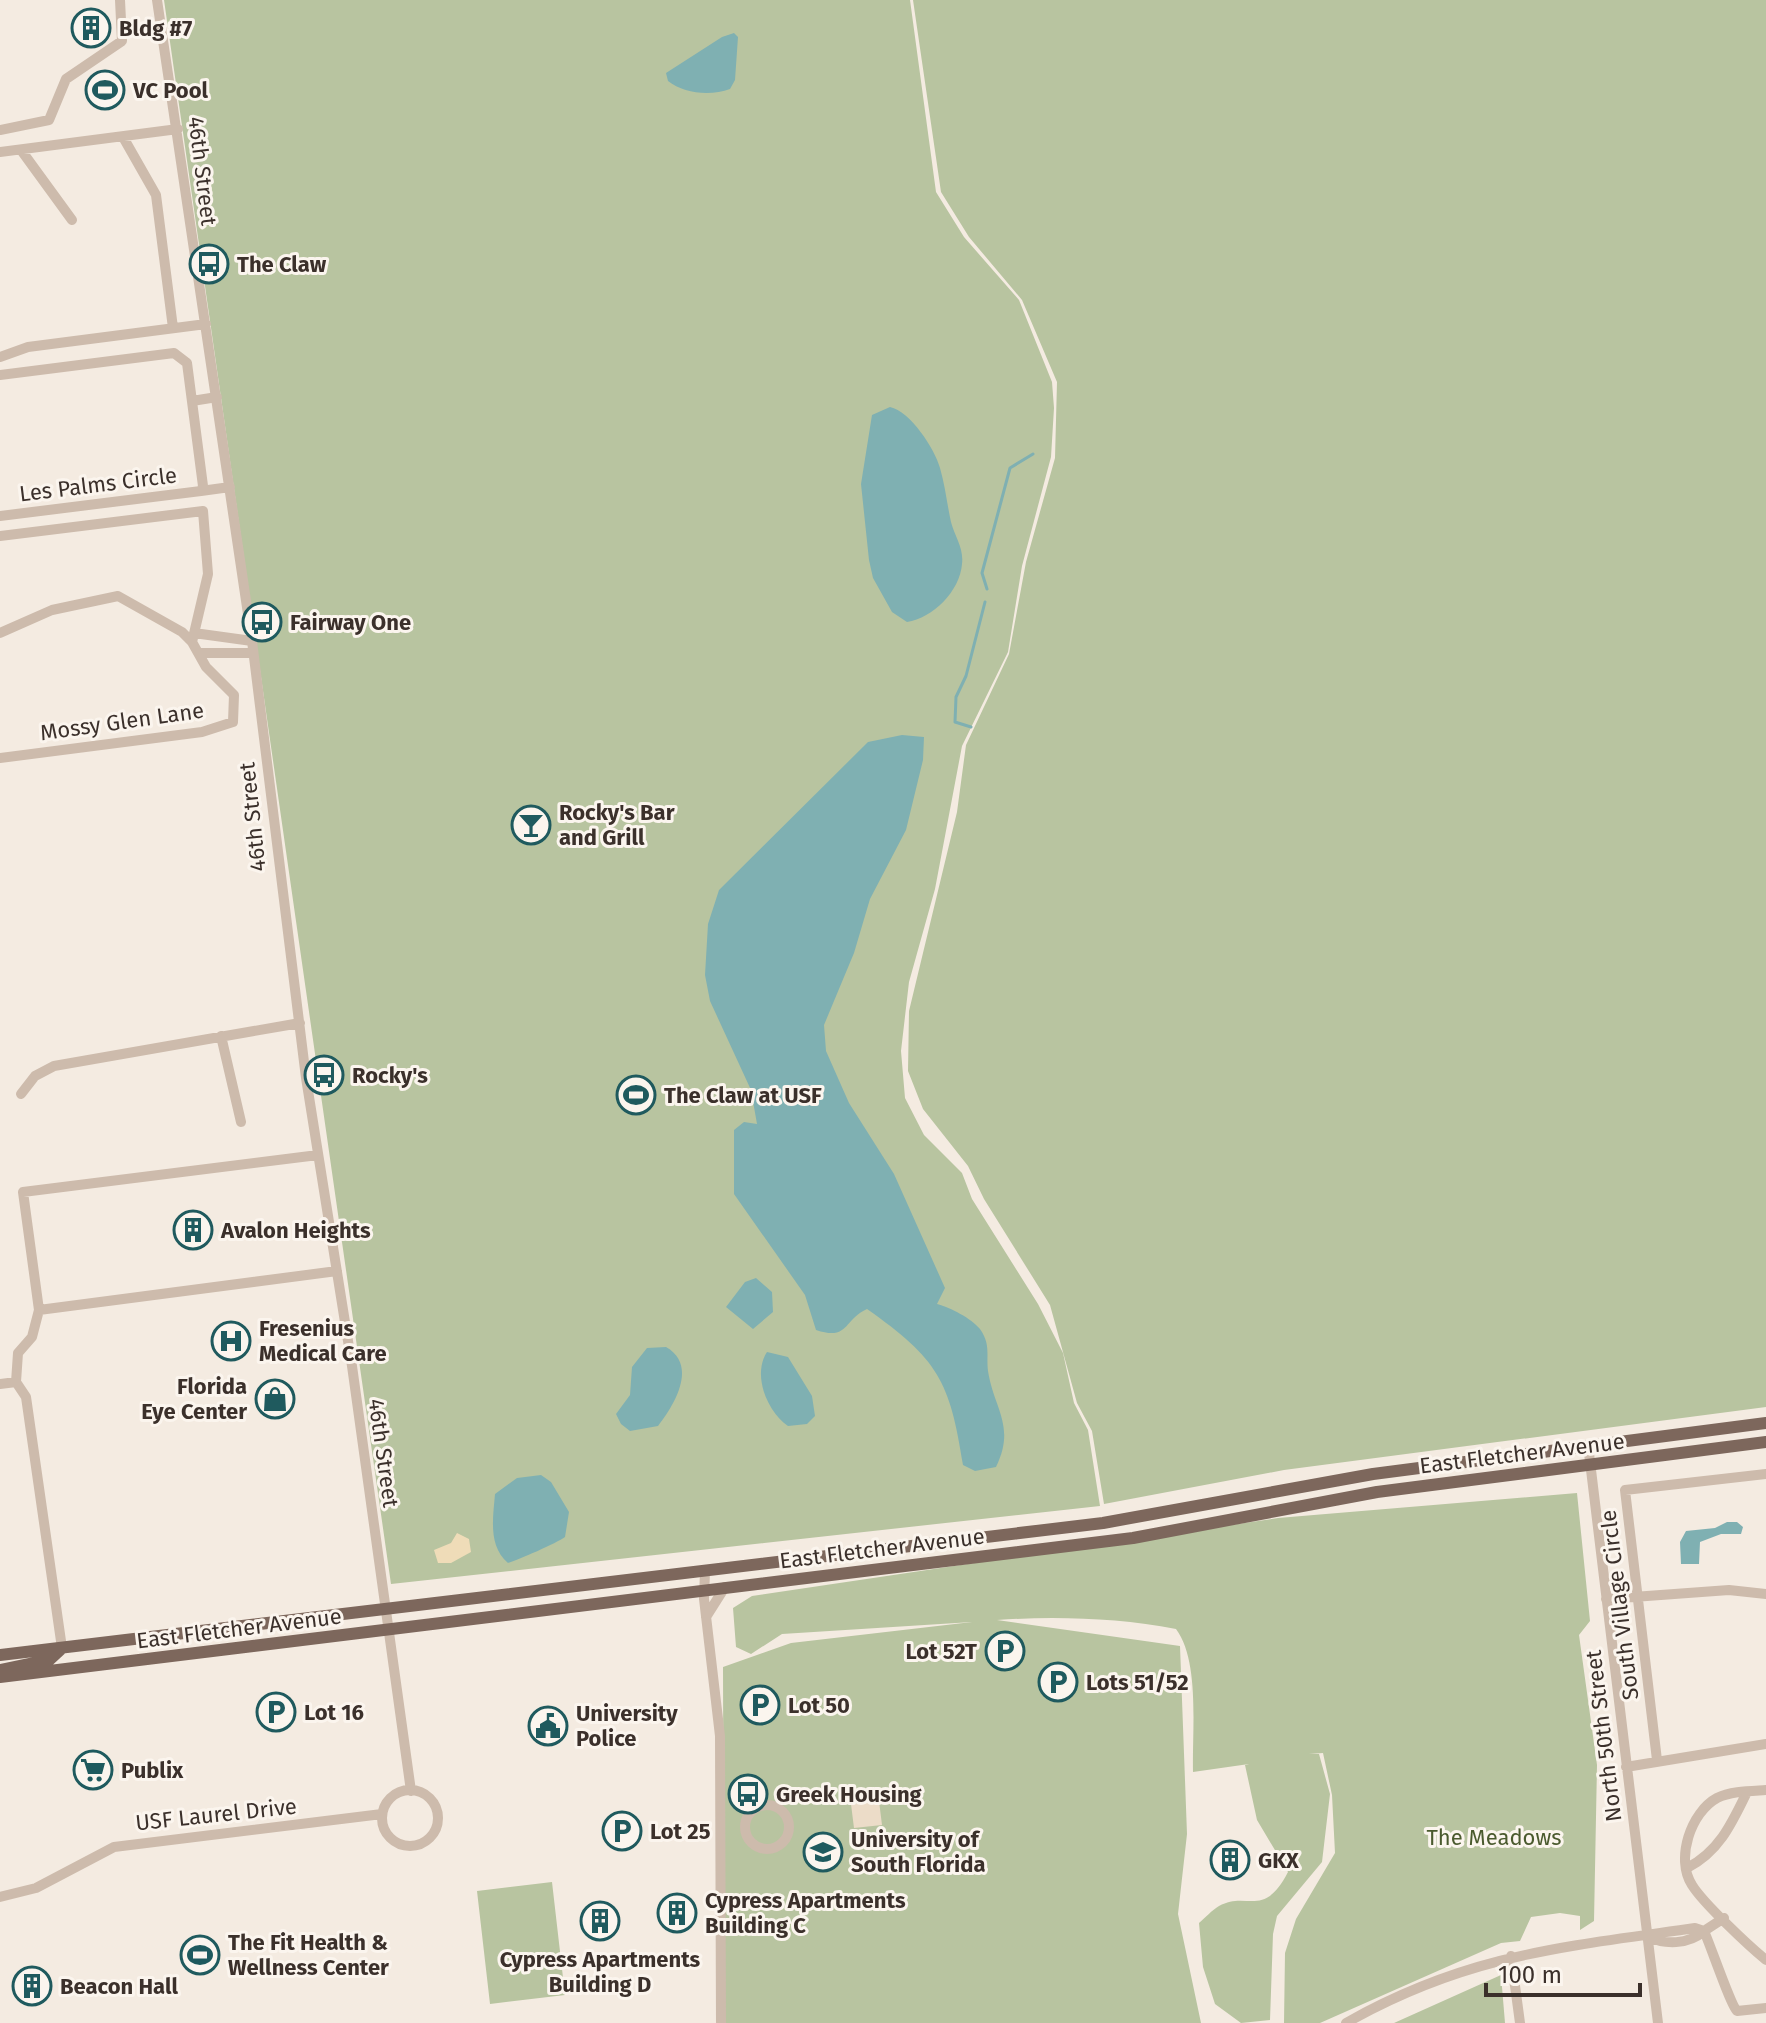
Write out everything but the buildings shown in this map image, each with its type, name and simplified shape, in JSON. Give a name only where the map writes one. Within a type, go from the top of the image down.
[{"type":"main road","name":"East Fletcher Avenue","points":[[0,1655],[1103,1523],[1373,1474],[1766,1423]]},
{"type":"main road","name":"East Fletcher Avenue","points":[[0,1677],[704,1594],[725,1587],[1133,1538],[1377,1492],[1766,1442]]},
{"type":"main road","points":[[0,1670],[49,1660],[62,1648]]},
{"type":"street","points":[[0,130],[49,120],[66,79],[122,41],[120,0]]},
{"type":"street","name":"46th Street","points":[[157,0],[230,487],[282,910],[337,1271],[386,1630]]},
{"type":"street","points":[[0,152],[178,129]]},
{"type":"street","points":[[123,137],[156,195],[173,328]]},
{"type":"street","points":[[21,150],[72,220]]},
{"type":"street","points":[[0,357],[28,347],[206,324]]},
{"type":"street","name":"Les Palms Circle","points":[[0,375],[174,353],[187,363],[201,491]]},
{"type":"street","points":[[192,401],[217,397]]},
{"type":"street","name":"Les Palms Circle","points":[[0,516],[230,487]]},
{"type":"street","points":[[0,536],[203,511],[208,574],[194,634]]},
{"type":"street","points":[[0,633],[52,610],[118,596],[182,632],[252,647]]},
{"type":"street","name":"Mossy Glen Lane","points":[[0,758],[202,732],[233,722],[234,695],[206,667],[194,634]]},
{"type":"street","points":[[200,653],[252,647]]},
{"type":"street","points":[[21,1094],[35,1076],[54,1066],[300,1023]]},
{"type":"street","points":[[221,1036],[241,1122]]},
{"type":"street","points":[[62,1648],[26,1397],[16,1382],[18,1353],[32,1337],[39,1310],[23,1192],[318,1155]]},
{"type":"street","points":[[39,1310],[337,1271]]},
{"type":"street","points":[[0,1384],[16,1382]]},
{"type":"street","name":"North 50th Street","points":[[1588,1445],[1658,2023]]},
{"type":"street","name":"South Village Circle","points":[[1657,1760],[1625,1490],[1766,1474]]},
{"type":"street","points":[[705,1571],[706,1617],[720,1736],[721,2023]]},
{"type":"street","points":[[706,1617],[725,1587]]},
{"type":"street","points":[[1606,1599],[1729,1590],[1766,1594]]},
{"type":"street","points":[[386,1630],[411,1791]]},
{"type":"street","points":[[1626,1767],[1766,1744]]},
{"type":"street","points":[[1766,1790],[1718,1798],[1706,1807],[1686,1841],[1687,1868],[1692,1884],[1766,1960]]},
{"type":"street","points":[[411,1791],[420,1793],[433,1804],[438,1821],[431,1837],[416,1846],[398,1843],[384,1830],[382,1814],[393,1796],[411,1791]]},
{"type":"street","points":[[1687,1868],[1702,1861],[1716,1847],[1747,1792]]},
{"type":"street","points":[[765,1805],[780,1809],[790,1824],[784,1843],[772,1849],[753,1845],[744,1828],[752,1811],[765,1805]]},
{"type":"street","name":"USF Laurel Drive","points":[[0,1897],[62,1876],[114,1847],[382,1814]]},
{"type":"street","points":[[722,1830],[744,1828]]},
{"type":"street","points":[[1346,2023],[1431,1981],[1511,1956],[1646,1936],[1661,1943],[1695,1939],[1724,1918]]},
{"type":"street","points":[[1704,1931],[1718,1959],[1731,2006],[1737,2011],[1766,2008]]},
{"type":"street","points":[[1511,1956],[1520,2023]]},
{"type":"green space","points":[[164,0],[910,0],[936,192],[964,237],[1019,300],[1052,382],[1054,408],[1051,457],[1022,566],[1008,652],[962,746],[935,889],[909,982],[901,1051],[905,1098],[924,1135],[962,1173],[972,1199],[1038,1304],[1063,1353],[1074,1403],[1088,1430],[1100,1506],[391,1584]]},
{"type":"green space","points":[[913,0],[1766,0],[1766,1407],[1284,1470],[1104,1504],[1092,1431],[1077,1403],[1050,1305],[984,1199],[968,1166],[923,1109],[908,1071],[909,1011],[957,812],[966,745],[1009,654],[1026,562],[1055,458],[1057,382],[1022,300],[969,237],[941,192]]},
{"type":"green space","name":"The Meadows","points":[[1577,1493],[1590,1621],[1579,1635],[1597,1765],[1594,1921],[1580,1930],[1580,1916],[1560,1913],[1531,1917],[1520,1941],[1501,1943],[1320,2023],[1284,2023],[1285,1953],[1296,1919],[1335,1853],[1332,1795],[1323,1753],[1309,1754],[1319,1754],[1330,1794],[1322,1862],[1277,1916],[1273,1934],[1270,2020],[1241,2023],[1215,2004],[1203,1967],[1199,1923],[1216,1908],[1229,1902],[1263,1900],[1279,1887],[1288,1872],[1257,1820],[1245,1765],[1249,1764],[1193,1772],[1192,1677],[1184,1643],[1176,1629],[1087,1619],[997,1620],[1180,1646],[1187,1834],[1178,1914],[1201,2023],[724,2023],[723,1667],[791,1643],[972,1622],[782,1634],[751,1654],[736,1647],[733,1608],[752,1596],[1278,1518]]},
{"type":"green space","points":[[552,1882],[565,1995],[490,2004],[477,1891]]},
{"type":"green space","points":[[1501,1975],[1505,2023],[1394,2023]]},
{"type":"sand","points":[[457,1533],[469,1539],[471,1552],[451,1563],[438,1563],[434,1550],[451,1543]]},
{"type":"shaded area","points":[[879,1801],[882,1825],[854,1828],[851,1804]]},
{"type":"water","points":[[734,33],[738,37],[735,80],[730,89],[715,93],[698,92],[682,89],[668,81],[666,73],[722,37]]},
{"type":"water","points":[[890,407],[913,423],[937,460],[962,558],[956,584],[944,602],[926,615],[907,622],[892,612],[873,578],[861,484],[872,415]]},
{"type":"water","points":[[902,735],[924,737],[923,760],[906,830],[870,899],[854,953],[824,1025],[826,1051],[849,1103],[894,1174],[945,1288],[937,1304],[971,1321],[986,1340],[988,1371],[1002,1418],[1004,1440],[996,1467],[975,1471],[963,1465],[946,1392],[925,1358],[867,1309],[840,1331],[827,1333],[816,1330],[805,1295],[734,1194],[734,1130],[744,1122],[757,1124],[751,1090],[710,1001],[705,975],[708,924],[719,890],[868,742]]},
{"type":"water","points":[[756,1278],[772,1292],[773,1312],[753,1329],[726,1307],[745,1282]]},
{"type":"water","points":[[666,1347],[681,1364],[682,1374],[676,1396],[658,1426],[630,1431],[621,1424],[616,1414],[630,1395],[632,1367],[647,1348]]},
{"type":"water","points":[[767,1352],[788,1357],[812,1396],[815,1416],[807,1424],[788,1426],[768,1402],[761,1371]]},
{"type":"water","points":[[541,1475],[551,1482],[569,1512],[565,1537],[508,1563],[495,1540],[495,1494],[517,1478]]},
{"type":"water","points":[[1727,1522],[1737,1522],[1743,1527],[1741,1534],[1721,1534],[1700,1542],[1699,1564],[1681,1564],[1680,1542],[1686,1531],[1715,1528]]},
{"type":"waterway","points":[[987,589],[982,573],[1010,468],[1033,454]]},
{"type":"waterway","points":[[971,727],[955,722],[956,697],[966,676],[985,602]]},
{"type":"place","name":"Bldg #7","points":[[91,28]]},
{"type":"place","name":"VC Pool","points":[[105,90]]},
{"type":"place","name":"The Claw","points":[[209,264]]},
{"type":"place","name":"Fairway One","points":[[262,622]]},
{"type":"place","name":"Rocky's Bar and Grill","points":[[531,825]]},
{"type":"place","name":"Rocky's","points":[[324,1075]]},
{"type":"place","name":"The Claw at USF","points":[[636,1095]]},
{"type":"place","name":"Avalon Heights","points":[[193,1230]]},
{"type":"place","name":"Fresenius Medical Care","points":[[231,1341]]},
{"type":"place","name":"Florida Eye Center","points":[[275,1399]]},
{"type":"place","name":"Lot 52T","points":[[1005,1651]]},
{"type":"place","name":"Lots 51/52","points":[[1058,1682]]},
{"type":"place","name":"Lot 50","points":[[760,1705]]},
{"type":"place","name":"Lot 16","points":[[276,1712]]},
{"type":"place","name":"University Police","points":[[548,1726]]},
{"type":"place","name":"Publix","points":[[93,1770]]},
{"type":"place","name":"Greek Housing","points":[[748,1794]]},
{"type":"place","name":"Lot 25","points":[[622,1831]]},
{"type":"place","name":"University of South Florida","points":[[823,1852]]},
{"type":"place","name":"GKX","points":[[1230,1860]]},
{"type":"place","name":"Cypress Apartments Building C","points":[[677,1913]]},
{"type":"place","name":"Cypress Apartments Building D","points":[[600,1921]]},
{"type":"place","name":"The Fit Health & Wellness Center","points":[[200,1955]]},
{"type":"place","name":"Beacon Hall","points":[[32,1986]]}]
